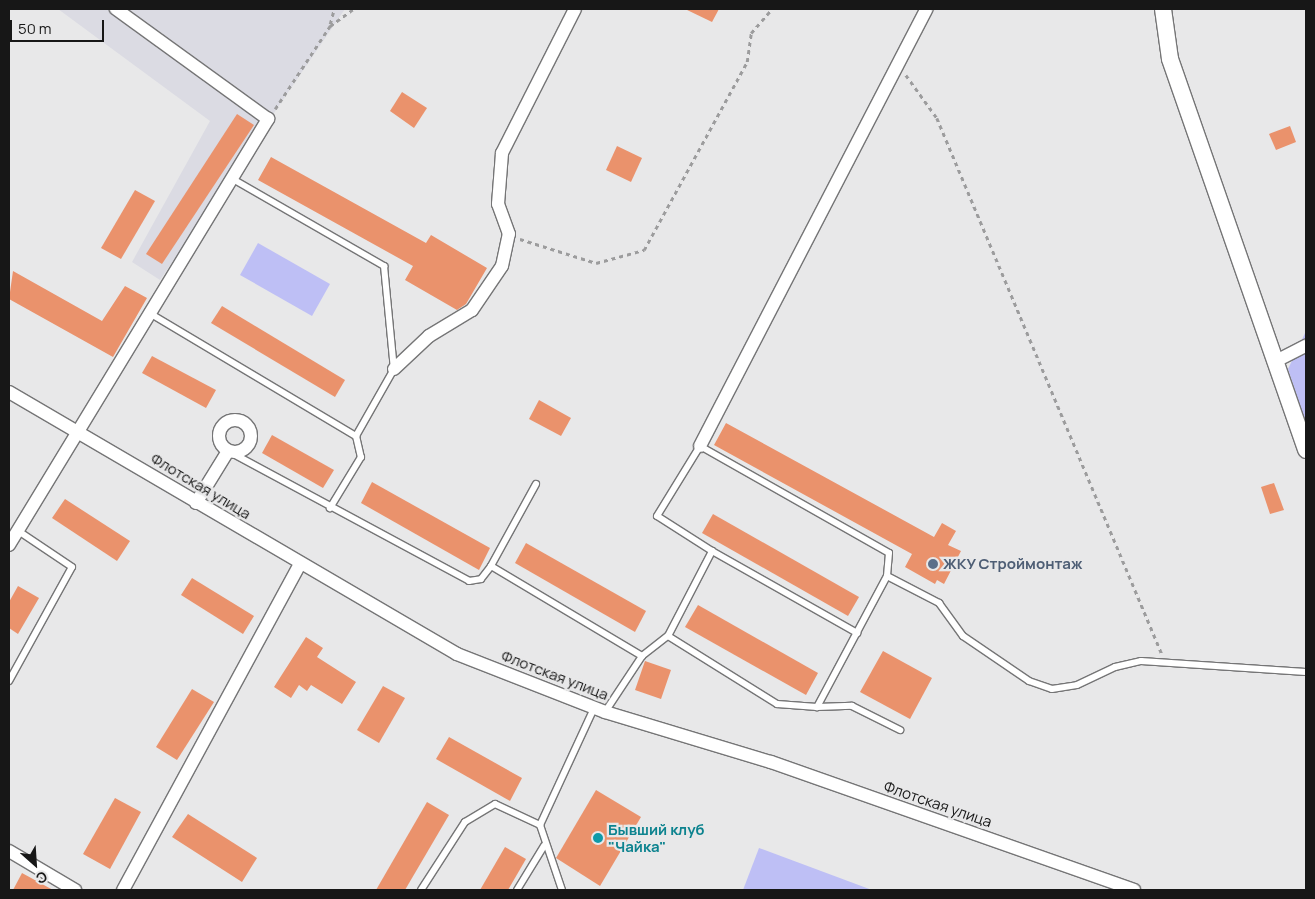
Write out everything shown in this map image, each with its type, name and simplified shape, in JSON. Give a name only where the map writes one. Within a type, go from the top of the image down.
[{"type":"street","points":[[9,545],[151,314],[230,177],[268,119],[116,9]]},
{"type":"street","points":[[394,369],[429,336],[472,310],[502,266],[509,234],[498,204],[502,153],[575,9]]},
{"type":"street","points":[[700,446],[927,9]]},
{"type":"street","points":[[1162,9],[1170,58],[1306,450]]},
{"type":"street","points":[[1274,362],[1306,346]]},
{"type":"street","name":"Флотская улица","points":[[9,392],[300,564],[457,654],[600,710],[771,762],[1134,890]]},
{"type":"street","points":[[196,502],[228,451]]},
{"type":"street","points":[[123,890],[300,564]]},
{"type":"street","points":[[9,851],[75,890]]},
{"type":"lane","points":[[230,177],[384,266],[394,369],[356,436],[361,458],[330,508]]},
{"type":"lane","points":[[151,314],[356,436]]},
{"type":"lane","points":[[817,707],[887,576],[889,553],[700,446],[658,516],[712,551],[857,632]]},
{"type":"lane","points":[[228,451],[330,508],[469,581],[481,579],[491,566],[536,484]]},
{"type":"lane","points":[[9,681],[72,567],[17,530]]},
{"type":"lane","points":[[562,890],[544,846],[540,825],[600,710],[642,656],[668,636],[712,551]]},
{"type":"lane","points":[[491,566],[642,656]]},
{"type":"lane","points":[[887,576],[939,603],[963,636],[1029,681],[1052,689],[1077,685],[1115,667],[1164,661],[1306,672]]},
{"type":"lane","points":[[668,636],[777,704],[817,707],[852,706],[900,730]]},
{"type":"lane","points":[[421,890],[465,822],[495,804],[540,825]]},
{"type":"lane","points":[[518,890],[544,846]]},
{"type":"path","points":[[330,26],[334,9]]},
{"type":"path","points":[[268,119],[330,26],[353,9]]},
{"type":"path","points":[[509,234],[545,250],[596,263],[644,250],[747,62],[751,33],[772,9]]},
{"type":"path","points":[[896,66],[937,118],[1164,661]]},
{"type":"shaded area","points":[[58,9],[345,9],[160,280],[132,262],[210,121]]},
{"type":"shaded area","points":[[258,243],[330,284],[312,316],[240,275]]},
{"type":"shaded area","points":[[1306,331],[1306,424],[1288,369]]},
{"type":"shaded area","points":[[759,848],[872,890],[743,890]]},
{"type":"building","points":[[685,9],[719,9],[712,22]]},
{"type":"building","points":[[402,92],[427,108],[414,128],[390,111]]},
{"type":"building","points":[[237,114],[254,125],[162,264],[146,254]]},
{"type":"building","points":[[1290,126],[1296,142],[1276,150],[1269,134]]},
{"type":"building","points":[[617,146],[642,158],[631,182],[606,170]]},
{"type":"building","points":[[271,157],[426,243],[431,235],[487,268],[466,304],[457,310],[405,280],[413,266],[258,180]]},
{"type":"building","points":[[135,190],[155,201],[121,259],[101,248]]},
{"type":"building","points":[[13,271],[102,321],[125,286],[147,298],[113,357],[9,299]]},
{"type":"building","points":[[222,306],[345,380],[335,397],[211,323]]},
{"type":"building","points":[[152,356],[216,390],[206,408],[142,373]]},
{"type":"building","points":[[539,400],[571,418],[561,436],[529,419]]},
{"type":"building","points":[[726,423],[934,537],[942,523],[956,531],[948,545],[961,551],[944,584],[937,580],[935,584],[905,567],[912,554],[714,445]]},
{"type":"building","points":[[272,435],[334,470],[323,488],[262,453]]},
{"type":"building","points":[[372,482],[490,548],[479,570],[361,503]]},
{"type":"building","points":[[1274,483],[1284,510],[1270,514],[1261,487]]},
{"type":"building","points":[[65,499],[130,541],[117,561],[52,518]]},
{"type":"building","points":[[713,514],[859,597],[848,616],[702,533]]},
{"type":"building","points":[[526,543],[646,611],[635,632],[515,563]]},
{"type":"building","points":[[192,578],[254,616],[243,634],[181,595]]},
{"type":"building","points":[[18,586],[39,598],[18,634],[9,628],[9,602]]},
{"type":"building","points":[[698,605],[818,673],[806,695],[685,627]]},
{"type":"building","points":[[306,637],[323,648],[317,657],[356,682],[342,704],[311,685],[307,691],[299,685],[291,698],[274,687]]},
{"type":"building","points":[[883,651],[932,678],[910,719],[860,692]]},
{"type":"building","points":[[645,661],[671,670],[661,699],[635,690]]},
{"type":"building","points":[[383,686],[405,698],[379,743],[357,730]]},
{"type":"building","points":[[192,689],[214,702],[177,760],[156,747]]},
{"type":"building","points":[[449,737],[522,778],[510,801],[436,759]]},
{"type":"building","name":"Бывший клуб \"Чайка\"","points":[[596,790],[641,817],[600,886],[556,858]]},
{"type":"building","points":[[115,798],[141,812],[110,869],[83,854]]},
{"type":"building","points":[[427,802],[449,815],[405,890],[376,890]]},
{"type":"building","points":[[188,814],[257,858],[242,882],[172,837]]},
{"type":"building","points":[[505,847],[526,859],[508,890],[480,890]]},
{"type":"building","points":[[22,873],[53,890],[13,890]]},
{"type":"place","name":"ЖКУ Строймонтаж","points":[[933,564]]},
{"type":"place","name":"Бывший клуб \"Чайка\"","points":[[598,838]]}]
